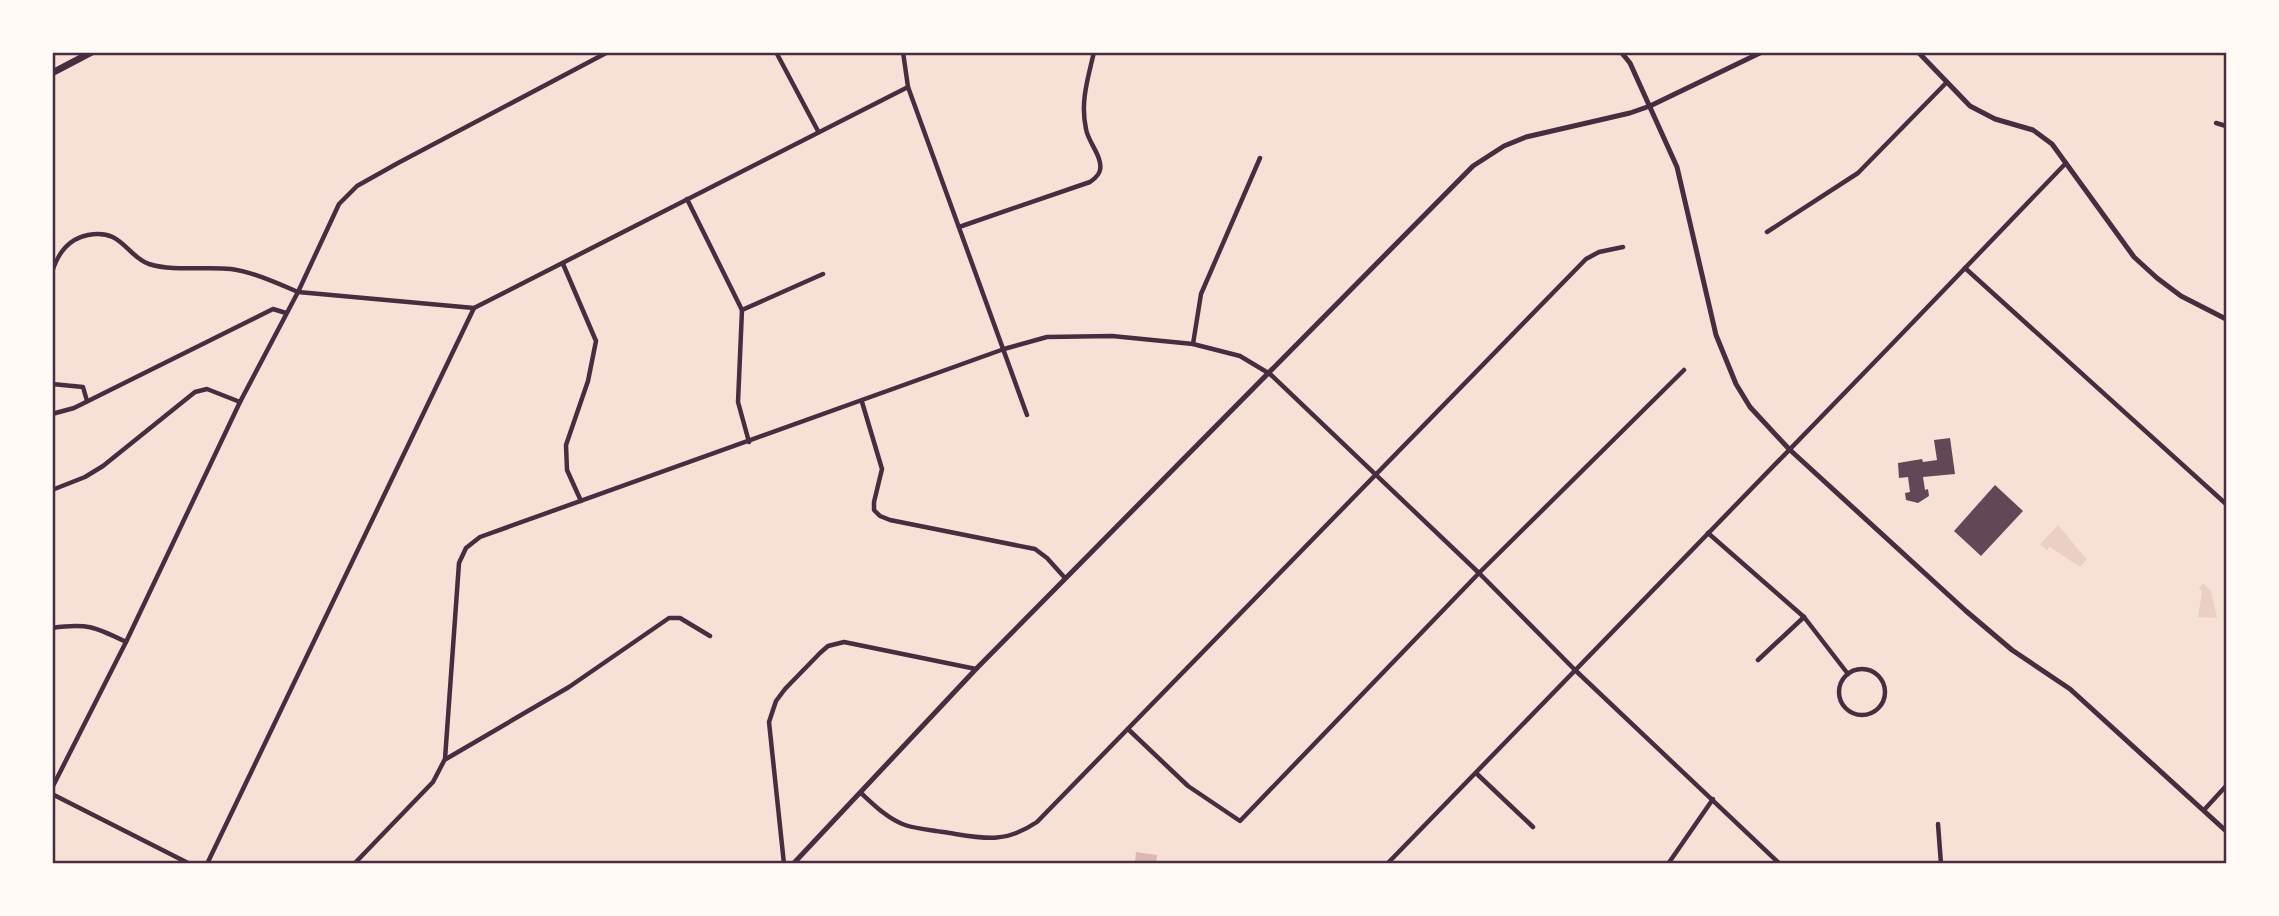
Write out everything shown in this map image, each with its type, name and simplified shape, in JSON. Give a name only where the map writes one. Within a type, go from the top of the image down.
[{"type":"main road","points":[[52,73],[92,52]]},
{"type":"street","points":[[52,788],[339,204],[357,186],[608,52]]},
{"type":"street","points":[[776,52],[818,131]]},
{"type":"street","points":[[903,52],[908,87],[1027,415]]},
{"type":"street","points":[[959,227],[1090,182],[1097,177],[1101,170],[1100,162],[1086,131],[1083,102],[1094,52]]},
{"type":"street","points":[[1621,52],[1630,63],[1677,167],[1724,358],[1750,407],[1789,449],[1966,611],[2012,650],[2070,689],[2227,831]]},
{"type":"street","points":[[793,863],[976,668],[1473,166],[1490,153],[1526,137],[1650,106],[1762,52]]},
{"type":"street","points":[[1918,52],[1970,106],[1995,120],[2033,130],[2053,144],[2134,257],[2181,296],[2227,319]]},
{"type":"street","points":[[1767,232],[1858,173],[1947,82]]},
{"type":"street","points":[[52,272],[63,249],[74,240],[104,234],[120,241],[147,264],[233,270],[276,282],[298,292],[474,308],[908,87]]},
{"type":"street","points":[[2217,123],[2227,126]]},
{"type":"street","points":[[1193,344],[1201,294],[1261,158]]},
{"type":"street","points":[[1387,863],[2066,163]]},
{"type":"street","points":[[687,199],[743,310],[738,402],[749,442]]},
{"type":"street","points":[[861,793],[883,813],[905,825],[992,839],[1016,835],[1037,822],[1586,259],[1600,252],[1623,247]]},
{"type":"street","points":[[563,264],[596,341],[588,381],[566,445],[567,470],[581,502]]},
{"type":"street","points":[[1965,268],[2227,505]]},
{"type":"street","points":[[743,310],[823,274]]},
{"type":"street","points":[[207,863],[474,308]]},
{"type":"street","points":[[52,414],[87,401],[273,309],[286,313]]},
{"type":"street","points":[[354,863],[433,782],[445,760],[459,563],[466,548],[480,537],[1004,349],[1047,337],[1112,336],[1193,344],[1240,356],[1270,374],[1780,863]]},
{"type":"street","points":[[1129,730],[1188,786],[1240,821],[1479,573],[1684,370]]},
{"type":"street","points":[[52,384],[83,387],[87,401]]},
{"type":"street","points":[[52,490],[85,477],[103,466],[195,392],[207,389],[240,402]]},
{"type":"street","points":[[862,402],[882,469],[874,502],[874,510],[880,516],[1035,549],[1065,578]]},
{"type":"street","points":[[1708,533],[1804,617],[1848,674]]},
{"type":"street","points":[[1758,660],[1804,617]]},
{"type":"street","points":[[445,760],[569,687],[669,618],[680,618],[710,636]]},
{"type":"street","points":[[52,628],[84,625],[126,642]]},
{"type":"street","points":[[784,863],[769,722],[776,701],[820,653],[828,646],[845,642],[976,668]]},
{"type":"street","points":[[1863,668],[1874,672],[1882,680],[1885,696],[1875,711],[1855,714],[1843,706],[1840,685],[1848,674],[1863,668]]},
{"type":"street","points":[[1476,773],[1533,827]]},
{"type":"street","points":[[2204,810],[2227,786]]},
{"type":"street","points":[[52,794],[190,863]]},
{"type":"street","points":[[1668,863],[1713,799]]},
{"type":"street","points":[[1938,824],[1941,863]]},
{"type":"shaded area","points":[[2058,525],[2087,559],[2080,567],[2050,547],[2047,550],[2040,544]]},
{"type":"shaded area","points":[[2203,583],[2211,591],[2217,618],[2198,617],[2202,592],[2199,588]]},
{"type":"shaded area","points":[[1136,852],[1157,855],[1156,863],[1135,862]]},
{"type":"building","points":[[1950,438],[1955,474],[1923,477],[1929,496],[1918,503],[1906,500],[1905,493],[1910,492],[1908,477],[1899,478],[1898,463],[1922,459],[1923,462],[1937,460],[1934,440]]},
{"type":"building","points":[[1995,485],[2023,511],[1981,556],[1954,531]]}]
